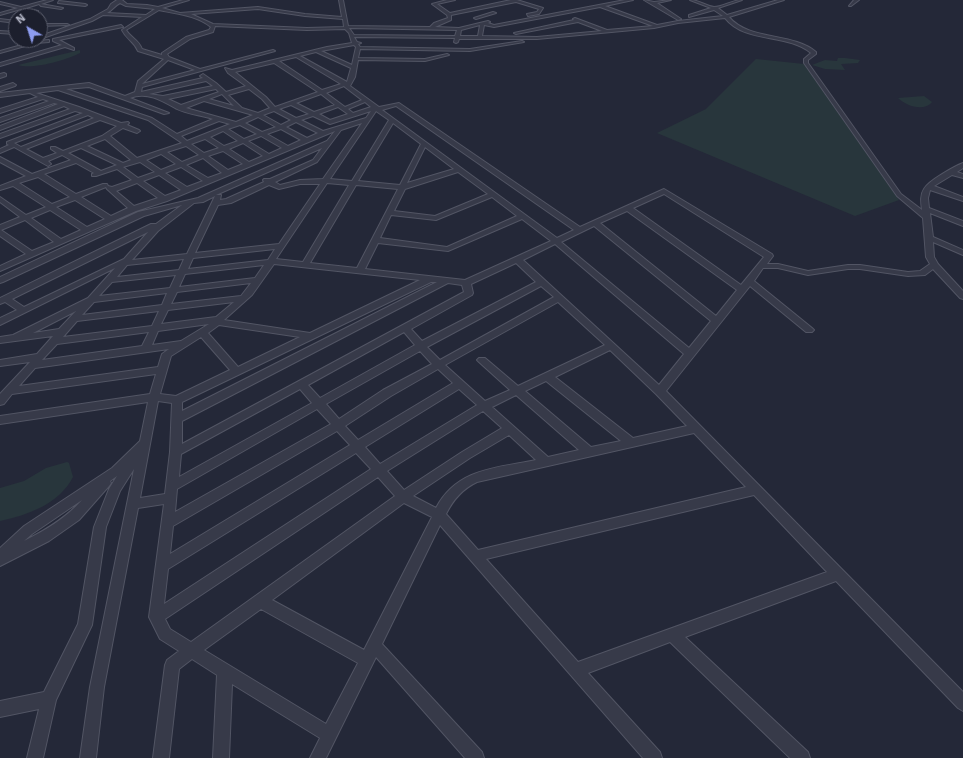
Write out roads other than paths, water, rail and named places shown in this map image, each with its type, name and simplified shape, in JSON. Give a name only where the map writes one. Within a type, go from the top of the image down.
[{"type":"street","points":[[0,0],[13,0]]},
{"type":"street","points":[[22,8],[51,0]]},
{"type":"street","points":[[71,4],[84,0]]},
{"type":"street","points":[[108,11],[111,9],[112,5],[121,1],[129,0]]},
{"type":"street","points":[[48,40],[55,40],[123,27],[148,16],[164,6],[187,0]]},
{"type":"street","points":[[133,208],[94,175],[186,144],[258,115],[347,83],[352,77],[355,56],[351,33],[347,28],[341,0]]},
{"type":"street","points":[[121,1],[126,5],[158,9],[193,17],[212,25],[306,29],[461,29],[482,23],[538,13],[541,8],[514,0],[486,8],[449,14],[434,4],[453,0],[458,2]]},
{"type":"street","points":[[482,23],[494,26],[631,0]]},
{"type":"street","points":[[646,0],[654,3],[679,21],[743,14],[782,0]]},
{"type":"street","points":[[654,3],[669,0]]},
{"type":"street","points":[[694,0],[715,8],[731,24],[770,38],[803,44],[814,53],[806,60],[806,63],[899,195],[928,218]]},
{"type":"street","points":[[351,36],[537,38],[658,26],[679,21],[740,0]]},
{"type":"street","points":[[850,5],[857,0]]},
{"type":"street","points":[[48,6],[61,1],[71,4],[85,5]]},
{"type":"street","points":[[0,3],[16,8]]},
{"type":"street","points":[[441,3],[464,11]]},
{"type":"street","points":[[34,4],[61,8]]},
{"type":"street","points":[[464,4],[476,10]]},
{"type":"street","points":[[48,36],[96,18],[108,11],[137,6]]},
{"type":"street","points":[[598,6],[658,26]]},
{"type":"street","points":[[180,14],[258,8],[305,16],[345,18]]},
{"type":"street","points":[[587,8],[601,13]]},
{"type":"street","points":[[426,37],[430,29],[439,22],[476,10]]},
{"type":"street","points":[[472,19],[494,13]]},
{"type":"street","points":[[102,14],[148,16]]},
{"type":"street","points":[[449,14],[450,19]]},
{"type":"street","points":[[557,14],[580,20],[606,31]]},
{"type":"street","points":[[512,28],[566,17]]},
{"type":"street","points":[[96,18],[123,27]]},
{"type":"street","points":[[505,38],[513,34],[580,20]]},
{"type":"street","points":[[48,25],[104,21]]},
{"type":"street","points":[[437,29],[458,23]]},
{"type":"street","points":[[480,38],[482,23]]},
{"type":"street","points":[[629,23],[643,28]]},
{"type":"street","points":[[167,58],[164,54],[168,50],[188,38],[208,33],[213,27],[212,25]]},
{"type":"street","points":[[123,27],[128,38],[137,42],[140,50],[196,68],[197,71],[224,93],[240,109]]},
{"type":"street","points":[[401,62],[414,28]]},
{"type":"street","points":[[456,44],[457,37],[461,29]]},
{"type":"street","points":[[497,38],[496,34],[500,32]]},
{"type":"street","points":[[230,72],[318,51],[401,62],[425,60],[470,50],[509,45],[537,38]]},
{"type":"street","points":[[55,40],[72,48]]},
{"type":"street","points":[[355,56],[409,44],[509,45]]},
{"type":"street","points":[[0,65],[65,46]]},
{"type":"street","points":[[0,52],[12,48]]},
{"type":"street","points":[[7,56],[35,48]]},
{"type":"street","points":[[318,51],[355,56],[404,51],[470,50]]},
{"type":"street","points":[[139,86],[273,51]]},
{"type":"street","points":[[404,51],[447,55]]},
{"type":"street","points":[[297,56],[347,83],[347,86],[556,241],[690,354]]},
{"type":"street","points":[[140,93],[140,82],[167,58]]},
{"type":"street","points":[[275,61],[301,77],[352,115]]},
{"type":"street","points":[[221,64],[250,87],[274,109],[322,133]]},
{"type":"street","points":[[126,98],[140,93],[207,79]]},
{"type":"street","points":[[0,83],[7,81]]},
{"type":"street","points":[[0,89],[13,85]]},
{"type":"street","points":[[0,95],[89,85],[166,113]]},
{"type":"street","points":[[163,98],[217,87]]},
{"type":"street","points":[[150,119],[224,93],[250,87]]},
{"type":"street","points":[[60,89],[150,119],[227,173]]},
{"type":"street","points":[[28,92],[77,108],[137,131]]},
{"type":"street","points":[[140,93],[163,98],[181,108],[238,123],[287,148]]},
{"type":"street","points":[[0,111],[43,97]]},
{"type":"street","points":[[204,100],[258,115],[306,140]]},
{"type":"street","points":[[112,190],[281,127],[296,120],[366,100]]},
{"type":"street","points":[[0,120],[55,101]]},
{"type":"street","points":[[292,103],[330,122],[377,108],[397,104],[580,230]]},
{"type":"street","points":[[0,128],[65,104]]},
{"type":"street","points":[[0,139],[77,108]]},
{"type":"street","points":[[88,758],[97,687],[154,397],[167,354],[202,332],[244,298],[258,280],[359,131],[377,108]]},
{"type":"street","points":[[0,151],[11,144],[89,113]]},
{"type":"street","points":[[42,161],[106,136],[132,119],[132,113]]},
{"type":"street","points":[[21,149],[101,117]]},
{"type":"street","points":[[344,117],[359,131]]},
{"type":"street","points":[[176,136],[219,119]]},
{"type":"street","points":[[305,264],[392,119]]},
{"type":"street","points":[[1,267],[32,255],[133,208],[164,199],[322,133],[367,120]]},
{"type":"street","points":[[223,129],[268,156]]},
{"type":"street","points":[[215,203],[228,201],[315,161],[339,129]]},
{"type":"street","points":[[106,136],[139,160],[186,190]]},
{"type":"street","points":[[205,136],[224,148],[255,175],[279,187],[300,182],[325,182],[403,187],[460,170]]},
{"type":"street","points":[[0,139],[55,168]]},
{"type":"street","points":[[0,280],[12,274],[91,247],[122,232],[141,214],[200,200],[329,142]]},
{"type":"street","points":[[360,271],[424,143]]},
{"type":"street","points":[[82,146],[120,166],[138,181],[164,199]]},
{"type":"street","points":[[53,148],[100,173]]},
{"type":"street","points":[[162,152],[208,181]]},
{"type":"street","points":[[0,159],[36,175],[111,219]]},
{"type":"street","points":[[0,188],[76,161]]},
{"type":"street","points":[[963,165],[929,187],[924,198],[928,218],[930,257],[934,265],[963,296]]},
{"type":"street","points":[[951,172],[963,176]]},
{"type":"street","points":[[0,181],[11,184],[86,230]]},
{"type":"street","points":[[0,228],[105,185]]},
{"type":"street","points":[[929,187],[963,199]]},
{"type":"street","points":[[109,280],[271,261],[466,284],[664,191],[768,256],[660,391]]},
{"type":"street","points":[[146,349],[218,197],[215,193]]},
{"type":"street","points":[[390,213],[436,218],[493,194]]},
{"type":"street","points":[[0,199],[60,242]]},
{"type":"street","points":[[0,401],[7,390],[36,361],[155,229],[192,201]]},
{"type":"street","points":[[628,208],[742,290]]},
{"type":"street","points":[[926,209],[963,224]]},
{"type":"street","points":[[376,240],[448,249],[522,216]]},
{"type":"street","points":[[3,299],[91,247],[122,232],[165,221]]},
{"type":"street","points":[[594,223],[717,321]]},
{"type":"street","points":[[0,232],[32,255]]},
{"type":"street","points":[[930,238],[963,252]]},
{"type":"street","points":[[0,322],[126,260],[190,256],[281,246]]},
{"type":"street","points":[[517,259],[660,391],[963,703]]},
{"type":"street","points":[[761,266],[778,266],[808,273],[860,266],[908,274],[922,273],[934,265]]},
{"type":"street","points":[[1,267],[12,274]]},
{"type":"street","points":[[947,278],[963,285]]},
{"type":"street","points":[[0,420],[154,397],[177,400],[430,279]]},
{"type":"street","points":[[15,338],[91,300],[258,280]]},
{"type":"street","points":[[176,419],[446,281]]},
{"type":"street","points":[[749,281],[809,330]]},
{"type":"street","points":[[133,504],[171,492],[319,404],[421,346],[542,282]]},
{"type":"street","points":[[176,452],[469,293],[466,284]]},
{"type":"street","points":[[74,319],[244,298]]},
{"type":"street","points":[[167,522],[338,425],[387,393],[559,298]]},
{"type":"street","points":[[3,299],[23,310]]},
{"type":"street","points":[[54,341],[217,321],[311,336]]},
{"type":"street","points":[[405,328],[438,364],[546,462]]},
{"type":"street","points":[[0,340],[62,332]]},
{"type":"street","points":[[202,332],[237,372]]},
{"type":"street","points":[[0,363],[36,361],[184,344]]},
{"type":"street","points":[[156,617],[379,470],[484,406],[610,346]]},
{"type":"street","points":[[482,360],[588,452]]},
{"type":"street","points":[[7,390],[162,370]]},
{"type":"street","points":[[547,376],[631,443]]},
{"type":"street","points":[[302,384],[403,497],[439,515],[654,758]]},
{"type":"street","points":[[162,566],[460,384]]},
{"type":"street","points":[[177,400],[176,452],[156,617],[165,634],[329,735]]},
{"type":"street","points":[[318,758],[439,515],[454,491],[463,482],[696,428]]},
{"type":"street","points":[[161,758],[172,665],[403,497],[466,455],[510,429]]},
{"type":"street","points":[[0,560],[45,537],[75,516],[116,471],[145,443]]},
{"type":"street","points":[[35,758],[50,699],[85,625],[100,527],[115,490],[145,443]]},
{"type":"street","points":[[0,556],[28,530],[116,471]]},
{"type":"street","points":[[476,556],[756,490]]},
{"type":"street","points":[[576,670],[838,574]]},
{"type":"street","points":[[260,601],[367,660]]},
{"type":"street","points":[[673,635],[802,758]]},
{"type":"street","points":[[374,645],[476,758]]},
{"type":"street","points":[[221,758],[225,671]]},
{"type":"street","points":[[0,709],[50,699]]}]
